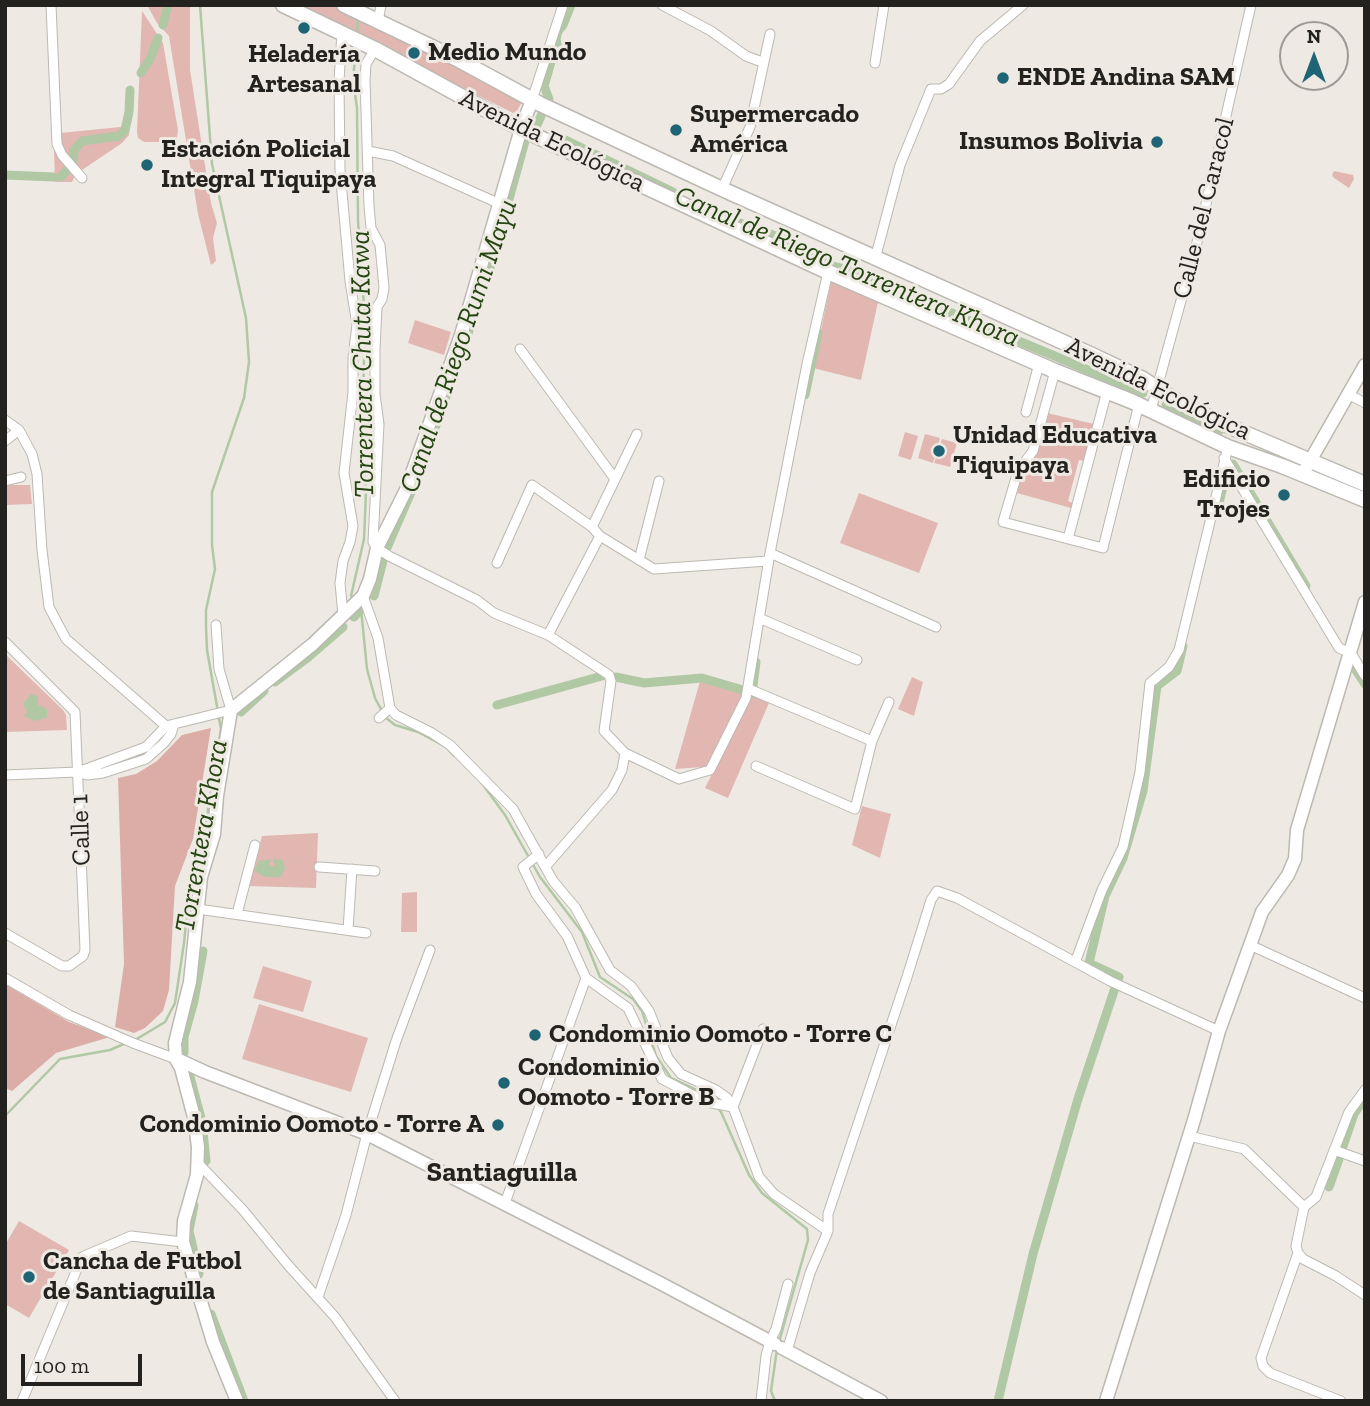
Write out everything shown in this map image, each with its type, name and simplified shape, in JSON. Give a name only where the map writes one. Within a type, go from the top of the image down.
[{"type":"main road","name":"Avenida Ecológica","points":[[283,5],[372,47],[521,129],[828,272],[1055,371],[1145,407],[1226,452],[1303,474],[1365,500]]},
{"type":"main road","name":"Avenida Ecológica","points":[[346,6],[532,100],[875,259],[1092,355],[1221,423],[1365,484]]},
{"type":"street","points":[[51,5],[57,144],[62,155],[82,178]]},
{"type":"street","points":[[374,19],[381,5]]},
{"type":"street","points":[[5,775],[78,772],[112,766],[146,747],[170,725],[229,711],[313,644],[360,599],[370,579],[377,548],[406,490],[461,335],[521,129],[563,5]]},
{"type":"street","points":[[662,5],[711,31],[747,56],[762,62]]},
{"type":"street","points":[[875,63],[884,5]]},
{"type":"street","points":[[875,259],[897,175],[931,89],[941,89],[949,84],[980,41],[1023,5]]},
{"type":"street","name":"Calle del Caracol","points":[[1068,539],[1102,548],[1145,407],[1156,387],[1174,329],[1199,235],[1251,5]]},
{"type":"street","points":[[344,33],[339,80],[341,170],[350,281],[357,325],[344,473],[353,526],[340,583],[345,614]]},
{"type":"street","points":[[722,189],[750,127],[770,34]]},
{"type":"street","points":[[372,47],[366,64],[371,228],[380,245],[384,288],[377,307],[375,348],[375,394],[379,424],[373,542],[377,548],[477,600],[494,613],[548,635],[609,675],[611,681],[604,731],[625,753],[679,779],[710,770],[747,698],[769,557],[828,272]]},
{"type":"street","points":[[368,151],[393,156],[500,204]]},
{"type":"street","points":[[520,349],[615,479]]},
{"type":"street","points":[[1026,412],[1039,364]]},
{"type":"street","points":[[1303,474],[1365,365]]},
{"type":"street","points":[[1055,371],[1032,451],[1018,471],[1003,522],[1068,539],[1107,391]]},
{"type":"street","points":[[1348,394],[1365,402]]},
{"type":"street","points":[[5,420],[19,430],[32,454],[37,474],[42,550],[50,607],[66,639],[170,725]]},
{"type":"street","points":[[5,441],[19,430]]},
{"type":"street","points":[[592,527],[637,435]]},
{"type":"street","points":[[1226,452],[1339,648],[1351,653],[1365,676]]},
{"type":"street","points":[[1076,960],[1101,890],[1123,848],[1140,772],[1150,684],[1169,667],[1179,650],[1226,452]]},
{"type":"street","points":[[5,481],[21,477]]},
{"type":"street","points":[[639,560],[659,481]]},
{"type":"street","points":[[497,563],[532,485],[592,527],[600,536],[654,569],[769,557],[936,627]]},
{"type":"street","points":[[548,635],[600,536]]},
{"type":"street","points":[[360,599],[378,638],[384,713],[396,715],[450,744],[513,809],[553,881],[575,907],[610,970],[631,986],[649,1011],[668,1058],[681,1074],[716,1090],[733,1107],[759,1177],[774,1194],[828,1231]]},
{"type":"street","points":[[1106,1401],[1219,1031],[1262,912],[1288,875],[1295,859],[1297,830],[1365,602]]},
{"type":"street","points":[[759,618],[857,660]]},
{"type":"street","points":[[216,625],[219,669],[229,711],[214,834],[201,877],[190,982],[177,1031],[176,1059],[181,1068],[194,1117],[198,1163],[184,1221],[183,1242],[213,1342],[237,1401]]},
{"type":"street","name":"Calle 1","points":[[5,642],[73,708],[85,936],[83,956],[69,966],[62,966],[5,933]]},
{"type":"street","points":[[749,688],[872,741]]},
{"type":"street","points":[[756,766],[855,809],[872,741],[889,702]]},
{"type":"street","points":[[546,866],[612,790],[622,770],[625,753]]},
{"type":"street","points":[[237,914],[255,845]]},
{"type":"street","points":[[539,854],[523,867],[526,876],[567,936],[586,978],[628,1009],[662,1079],[706,1102],[733,1107]]},
{"type":"street","points":[[319,867],[374,871]]},
{"type":"street","points":[[348,930],[352,869]]},
{"type":"street","points":[[761,1401],[779,1346],[828,1231],[828,1214],[931,900],[937,891],[957,898],[1076,960],[1110,981],[1219,1031]]},
{"type":"street","points":[[198,909],[366,933]]},
{"type":"street","points":[[1250,945],[1365,998]]},
{"type":"street","points":[[318,1297],[346,1215],[367,1134],[396,1041],[430,950]]},
{"type":"street","points":[[5,978],[69,1015],[133,1044],[367,1134],[505,1203],[881,1401]]},
{"type":"street","points":[[505,1203],[586,978]]},
{"type":"street","points":[[733,1107],[763,1029]]},
{"type":"street","points":[[1365,1090],[1349,1112],[1316,1197],[1304,1207],[1296,1246],[1303,1259],[1365,1295]]},
{"type":"street","points":[[1189,1136],[1244,1149],[1304,1207]]},
{"type":"street","points":[[1334,1150],[1365,1161]]},
{"type":"street","points":[[198,1163],[243,1210],[335,1317],[395,1401]]},
{"type":"street","points":[[22,1401],[82,1257],[131,1236],[183,1242]]},
{"type":"street","points":[[1298,1252],[1261,1358],[1263,1366],[1270,1373],[1341,1401]]},
{"type":"street","points":[[779,1346],[776,1329],[788,1284]]},
{"type":"shaded area","points":[[147,5],[190,5],[190,70],[211,203],[217,223],[213,238],[216,261],[211,265],[198,214],[169,36],[157,23]]},
{"type":"shaded area","points":[[298,5],[339,5],[523,100],[513,113]]},
{"type":"shaded area","points":[[142,11],[163,43],[178,130],[177,138],[170,142],[144,142],[138,138]]},
{"type":"shaded area","points":[[130,126],[129,135],[122,143],[82,170],[65,154],[61,145],[60,133]]},
{"type":"shaded area","points":[[54,150],[75,176],[72,182],[55,182]]},
{"type":"shaded area","points":[[1334,171],[1353,175],[1354,179],[1349,188],[1334,178]]},
{"type":"shaded area","points":[[831,282],[878,302],[861,380],[813,368]]},
{"type":"shaded area","points":[[415,320],[451,332],[444,355],[408,343]]},
{"type":"shaded area","points":[[1047,413],[1094,424],[1085,461],[1079,460],[1068,501],[1073,503],[1071,508],[1017,493],[1022,475],[1036,453]]},
{"type":"shaded area","points":[[905,432],[918,436],[911,460],[898,456]]},
{"type":"shaded area","points":[[925,434],[940,438],[933,463],[918,458]]},
{"type":"shaded area","points":[[942,439],[957,443],[950,467],[934,463]]},
{"type":"shaded area","points":[[5,485],[30,485],[32,504],[5,505]]},
{"type":"shaded area","points":[[859,493],[938,523],[919,573],[840,543]]},
{"type":"shaded area","points":[[5,654],[63,710],[67,730],[5,732]]},
{"type":"shaded area","points":[[912,677],[923,682],[914,716],[898,709]]},
{"type":"shaded area","points":[[700,681],[744,693],[709,765],[675,769]]},
{"type":"shaded area","points":[[31,694],[38,696],[38,705],[47,709],[47,717],[34,721],[24,716],[27,712],[23,704]]},
{"type":"shaded area","points":[[756,697],[769,703],[728,798],[705,788],[750,698]]},
{"type":"shaded area","points":[[211,728],[193,839],[175,886],[169,990],[163,1011],[145,1028],[134,1033],[115,1027],[124,964],[118,778],[136,774],[157,761],[182,735]]},
{"type":"shaded area","points":[[862,806],[891,814],[880,858],[852,845]]},
{"type":"shaded area","points":[[318,833],[316,888],[248,886],[262,836]]},
{"type":"shaded area","points":[[271,859],[271,867],[275,866],[273,859],[282,860],[284,863],[285,870],[280,877],[265,877],[254,871],[259,861]]},
{"type":"shaded area","points":[[417,892],[417,932],[401,932],[402,893]]},
{"type":"shaded area","points":[[263,966],[312,981],[303,1012],[253,998]]},
{"type":"shaded area","points":[[5,984],[69,1022],[110,1037],[56,1053],[12,1091],[5,1088]]},
{"type":"shaded area","points":[[259,1004],[368,1038],[351,1092],[242,1059]]},
{"type":"shaded area","name":"Cancha de Futbol de Santiaguilla","points":[[19,1221],[69,1250],[29,1318],[5,1304],[5,1245]]},
{"type":"waterway","name":"Canal de Riego Torrentera Khora","points":[[163,25],[168,5]]},
{"type":"waterway","name":"Torrentera Khora","points":[[135,1040],[165,1022],[175,1003],[190,882],[203,841],[221,729],[207,650],[206,627],[206,610],[215,569],[212,492],[244,398],[249,362],[246,318],[212,164],[200,5]]},
{"type":"waterway","name":"Canal de Riego Torrentera Khora","points":[[549,99],[544,86],[551,62],[558,50],[558,31],[571,5]]},
{"type":"waterway","name":"Torrentera Chuta Kawa","points":[[357,33],[358,19]]},
{"type":"waterway","name":"Canal de Riego Torrentera Khora","points":[[141,73],[158,38]]},
{"type":"waterway","name":"Torrentera Chuta Kawa","points":[[351,596],[364,539],[366,492],[362,436],[365,321],[358,221],[357,108],[353,80],[356,47]]},
{"type":"waterway","name":"Canal de Riego Torrentera Khora","points":[[73,163],[74,150],[82,141],[119,136],[125,130],[130,90]]},
{"type":"waterway","name":"Canal de Riego Rumi Mayu","points":[[537,125],[544,109]]},
{"type":"waterway","name":"Canal de Riego Torrentera Khora","points":[[555,135],[673,192]]},
{"type":"waterway","name":"Canal de Riego Rumi Mayu","points":[[386,550],[419,474],[487,279],[525,141]]},
{"type":"waterway","name":"Canal de Riego Torrentera Khora","points":[[61,177],[69,168]]},
{"type":"waterway","name":"Canal de Riego Torrentera Khora","points":[[5,175],[54,177]]},
{"type":"waterway","name":"Canal de Riego Torrentera Khora","points":[[726,218],[792,242],[833,266],[849,270],[1143,393]]},
{"type":"waterway","name":"Canal de Riego Torrentera Khora","points":[[805,395],[818,333]]},
{"type":"waterway","name":"Canal de Riego Torrentera Khora","points":[[1166,405],[1219,431]]},
{"type":"waterway","name":"Canal de Riego Torrentera Khora","points":[[1233,464],[1306,586]]},
{"type":"waterway","name":"Canal de Riego Torrentera Khora","points":[[1219,503],[1227,471]]},
{"type":"waterway","name":"Canal de Riego Rumi Mayu","points":[[374,596],[383,561]]},
{"type":"waterway","name":"Canal de Riego Rumi Mayu","points":[[354,617],[366,604]]},
{"type":"waterway","points":[[361,609],[367,669],[375,698],[382,711]]},
{"type":"waterway","name":"Canal de Riego Rumi Mayu","points":[[275,682],[343,627]]},
{"type":"waterway","name":"Canal de Riego Torrentera Khora","points":[[1117,982],[1119,977],[1089,963],[1105,896],[1123,858],[1143,791],[1157,686],[1177,671],[1183,646]]},
{"type":"waterway","name":"Canal de Riego Torrentera Khora","points":[[752,694],[756,662]]},
{"type":"waterway","name":"Canal de Riego Torrentera Khora","points":[[1354,667],[1365,684]]},
{"type":"waterway","name":"Canal de Riego Torrentera Khora","points":[[497,705],[602,676]]},
{"type":"waterway","name":"Canal de Riego Torrentera Khora","points":[[616,677],[644,683],[702,678],[743,690]]},
{"type":"waterway","name":"Canal de Riego Rumi Mayu","points":[[241,712],[264,691]]},
{"type":"waterway","points":[[385,717],[395,725],[418,732],[446,747],[454,756]]},
{"type":"waterway","points":[[481,782],[505,815],[540,877],[582,932],[600,977],[633,999],[642,1011],[656,1056],[671,1078],[710,1099]]},
{"type":"waterway","name":"Canal de Riego Rumi Mayu","points":[[184,1053],[184,1037],[203,951]]},
{"type":"waterway","name":"Canal de Riego Torrentera Khora","points":[[998,1401],[1033,1254],[1078,1099],[1115,988]]},
{"type":"waterway","name":"Torrentera Khora","points":[[5,1116],[60,1059],[110,1050],[126,1043]]},
{"type":"waterway","name":"Canal de Riego Rumi Mayu","points":[[189,1073],[202,1122],[206,1161]]},
{"type":"waterway","name":"Canal de Riego Torrentera Khora","points":[[1343,1146],[1354,1114],[1365,1097]]},
{"type":"waterway","points":[[717,1107],[749,1175],[762,1193],[807,1229],[808,1240],[779,1342]]},
{"type":"waterway","name":"Canal de Riego Torrentera Khora","points":[[1329,1187],[1339,1159]]},
{"type":"waterway","name":"Canal de Riego Rumi Mayu","points":[[194,1205],[189,1231],[199,1274]]},
{"type":"waterway","name":"Canal de Riego Rumi Mayu","points":[[211,1314],[244,1401]]},
{"type":"waterway","points":[[775,1401],[771,1391],[777,1349]]},
{"type":"place","name":"Heladería Artesanal","points":[[304,28]]},
{"type":"place","name":"Medio Mundo","points":[[414,53]]},
{"type":"place","name":"ENDE Andina SAM","points":[[1003,78]]},
{"type":"place","name":"Supermercado América","points":[[676,130]]},
{"type":"place","name":"Insumos Bolivia","points":[[1157,142]]},
{"type":"place","name":"Estación Policial Integral Tiquipaya","points":[[147,165]]},
{"type":"place","name":"Unidad Educativa Tiquipaya","points":[[939,451]]},
{"type":"place","name":"Edificio Trojes","points":[[1284,495]]},
{"type":"place","name":"Condominio Oomoto - Torre C","points":[[535,1035]]},
{"type":"place","name":"Condominio Oomoto - Torre B","points":[[504,1083]]},
{"type":"place","name":"Condominio Oomoto - Torre A","points":[[498,1125]]},
{"type":"place","name":"Cancha de Futbol de Santiaguilla","points":[[29,1277]]},
{"type":"district","name":"Santiaguilla","points":[[502,1173]]}]
